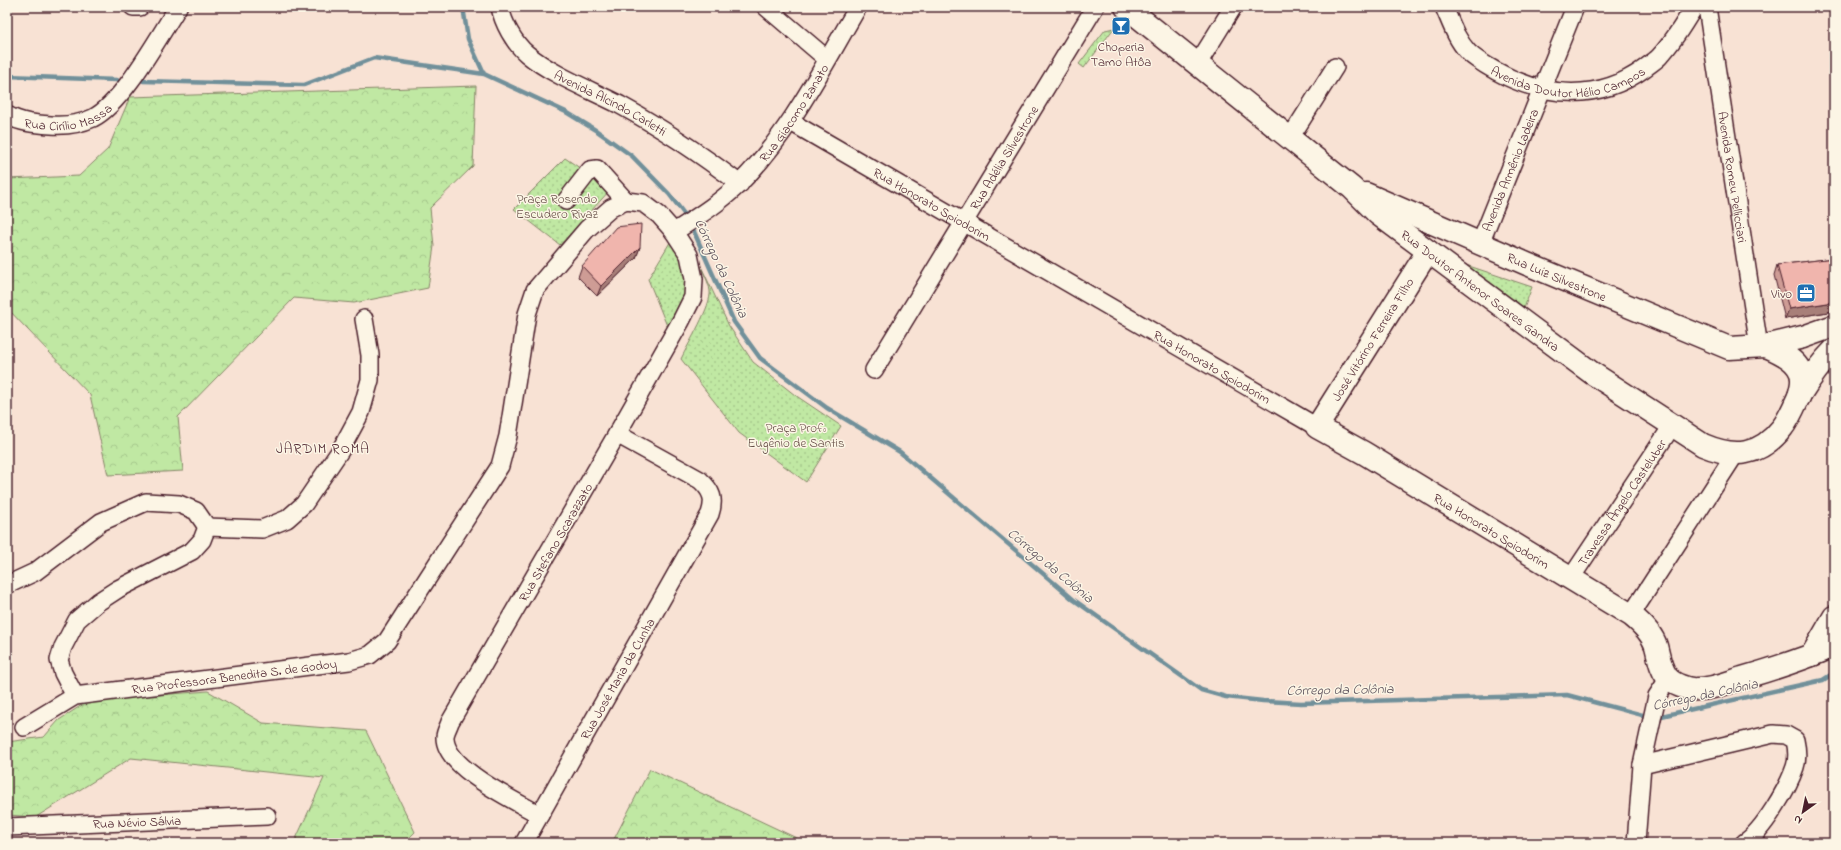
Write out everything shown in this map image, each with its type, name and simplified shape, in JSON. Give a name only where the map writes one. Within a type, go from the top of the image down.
[{"type":"main road","name":"Rua Doutor Antenor Soares Gandra","points":[[1126,7],[1352,188],[1378,214],[1592,373],[1703,445],[1720,452],[1736,453],[1753,451],[1767,444],[1782,428],[1807,384],[1834,350]]},
{"type":"main road","name":"Rua Luiz Silvestrone","points":[[1352,188],[1475,242],[1729,348],[1763,346]]},
{"type":"main road","name":"José Vitórino Ferreira Filho","points":[[1317,427],[1433,243],[1442,239],[1475,242]]},
{"type":"main road","points":[[1763,346],[1803,337],[1834,326]]},
{"type":"main road","points":[[1763,346],[1790,358],[1800,373],[1802,380],[1799,397]]},
{"type":"main road","name":"Rua Honorato Spiodorim","points":[[1317,427],[1364,453],[1631,615],[1641,624],[1655,644],[1662,669],[1662,688]]},
{"type":"main road","points":[[1812,655],[1834,617]]},
{"type":"main road","points":[[1662,688],[1680,686],[1696,690],[1711,688],[1812,655],[1834,646]]},
{"type":"street","points":[[133,7],[140,7]]},
{"type":"street","name":"Rua Cirílio Massa","points":[[7,115],[34,124],[61,125],[82,123],[95,117],[122,92],[178,7]]},
{"type":"street","name":"Avenida Alcindo Carletti","points":[[500,7],[513,38],[526,54],[546,67],[627,109],[706,159],[740,184]]},
{"type":"street","points":[[766,7],[827,59]]},
{"type":"street","name":"Rua Giacomo Zanato","points":[[679,229],[713,206],[740,184],[770,150],[791,122],[858,7]]},
{"type":"street","name":"Rua Adélia Silvestrone","points":[[874,370],[1095,7]]},
{"type":"street","points":[[1197,65],[1233,7]]},
{"type":"street","name":"Avenida Doutor Hélio Campos","points":[[1444,7],[1457,37],[1469,53],[1486,66],[1510,79],[1542,90],[1568,94],[1608,89],[1634,76],[1659,58],[1694,7]]},
{"type":"street","name":"Avenida Armênio Ladeira","points":[[1475,242],[1542,90],[1575,7]]},
{"type":"street","name":"Avenida Romeu Pellicciari","points":[[1707,7],[1763,346]]},
{"type":"street","points":[[1290,138],[1335,67]]},
{"type":"street","name":"Rua Honorato Spiodorim","points":[[791,122],[1317,427]]},
{"type":"street","points":[[566,201],[590,170],[597,169],[626,201]]},
{"type":"street","name":"Rua Stefano Scarazzato","points":[[540,815],[468,773],[457,762],[448,749],[445,737],[450,722],[617,434],[681,321],[692,297],[694,279],[689,255],[679,229],[643,203],[626,201]]},
{"type":"street","name":"Rua Professora Benedita S. de Godoy","points":[[24,727],[75,696],[349,660],[370,655],[387,641],[500,466],[508,436],[527,314],[535,290],[587,229],[611,208],[626,201]]},
{"type":"street","points":[[207,527],[262,529],[287,519],[304,504],[340,451],[361,412],[370,380],[370,355],[364,319]]},
{"type":"street","name":"Travessa Ângelo Casteluber","points":[[1571,578],[1672,426]]},
{"type":"street","name":"Rua José Maria da Cunha","points":[[524,843],[710,514],[713,504],[713,495],[708,487],[700,480],[617,434]]},
{"type":"street","points":[[1631,615],[1736,453]]},
{"type":"street","points":[[7,585],[35,572],[101,522],[146,502],[180,504],[196,511],[207,527]]},
{"type":"street","points":[[75,696],[63,673],[59,660],[77,620],[98,602],[118,589],[192,551],[202,540],[207,527]]},
{"type":"street","points":[[1636,843],[1642,765],[1662,688]]},
{"type":"street","points":[[1642,765],[1773,734],[1786,735],[1795,740],[1798,751],[1796,766],[1767,820],[1744,843]]},
{"type":"street","name":"Rua Névio Sálvia","points":[[7,827],[267,816]]},
{"type":"green space","points":[[1114,28],[1084,68],[1079,64],[1105,30]]},
{"type":"green space","points":[[476,86],[473,166],[430,208],[434,246],[428,288],[354,303],[294,298],[178,417],[183,471],[108,475],[90,395],[7,308],[7,179],[79,176],[108,149],[130,97]]},
{"type":"green space","name":"Praça Rosendo Escudero Rivaz","points":[[565,158],[611,189],[560,245],[514,209]]},
{"type":"green space","points":[[672,239],[681,251],[687,272],[687,294],[667,326],[648,279]]},
{"type":"green space","name":"Praça Profº Eugênio de Santis","points":[[699,262],[729,326],[753,362],[795,395],[841,426],[806,482],[739,433],[681,359],[704,315],[710,297],[708,284]]},
{"type":"green space","points":[[1457,262],[1532,287],[1523,311]]},
{"type":"green space","points":[[208,691],[263,723],[366,731],[415,832],[404,843],[294,843],[324,778],[131,758],[36,817],[7,815],[7,742],[44,737],[59,720],[88,701]]},
{"type":"green space","points":[[650,769],[807,843],[612,843]]},
{"type":"building","points":[[641,224],[640,247],[601,286],[582,266],[616,227]]},
{"type":"building","name":"Vivo","points":[[1834,258],[1834,302],[1789,309],[1777,265]]},
{"type":"waterway","name":"Córrego da Colônia","points":[[463,7],[468,39],[484,74],[566,112],[597,131],[632,156],[669,194],[688,219]]},
{"type":"waterway","points":[[143,81],[304,85],[374,58],[484,74]]},
{"type":"waterway","points":[[7,76],[117,80]]},
{"type":"waterway","name":"Córrego da Colônia","points":[[691,225],[734,322],[760,358],[827,408],[900,452],[1074,600],[1201,690],[1226,697],[1301,703],[1567,695],[1650,717]]},
{"type":"waterway","name":"Córrego da Colônia","points":[[1657,717],[1823,680],[1834,673]]},
{"type":"place","name":"Choperia Tamo Atôa","points":[[1121,26]]},
{"type":"place","name":"Vivo","points":[[1806,293]]},
{"type":"district","name":"JARDIM ROMA","points":[[323,448]]}]
